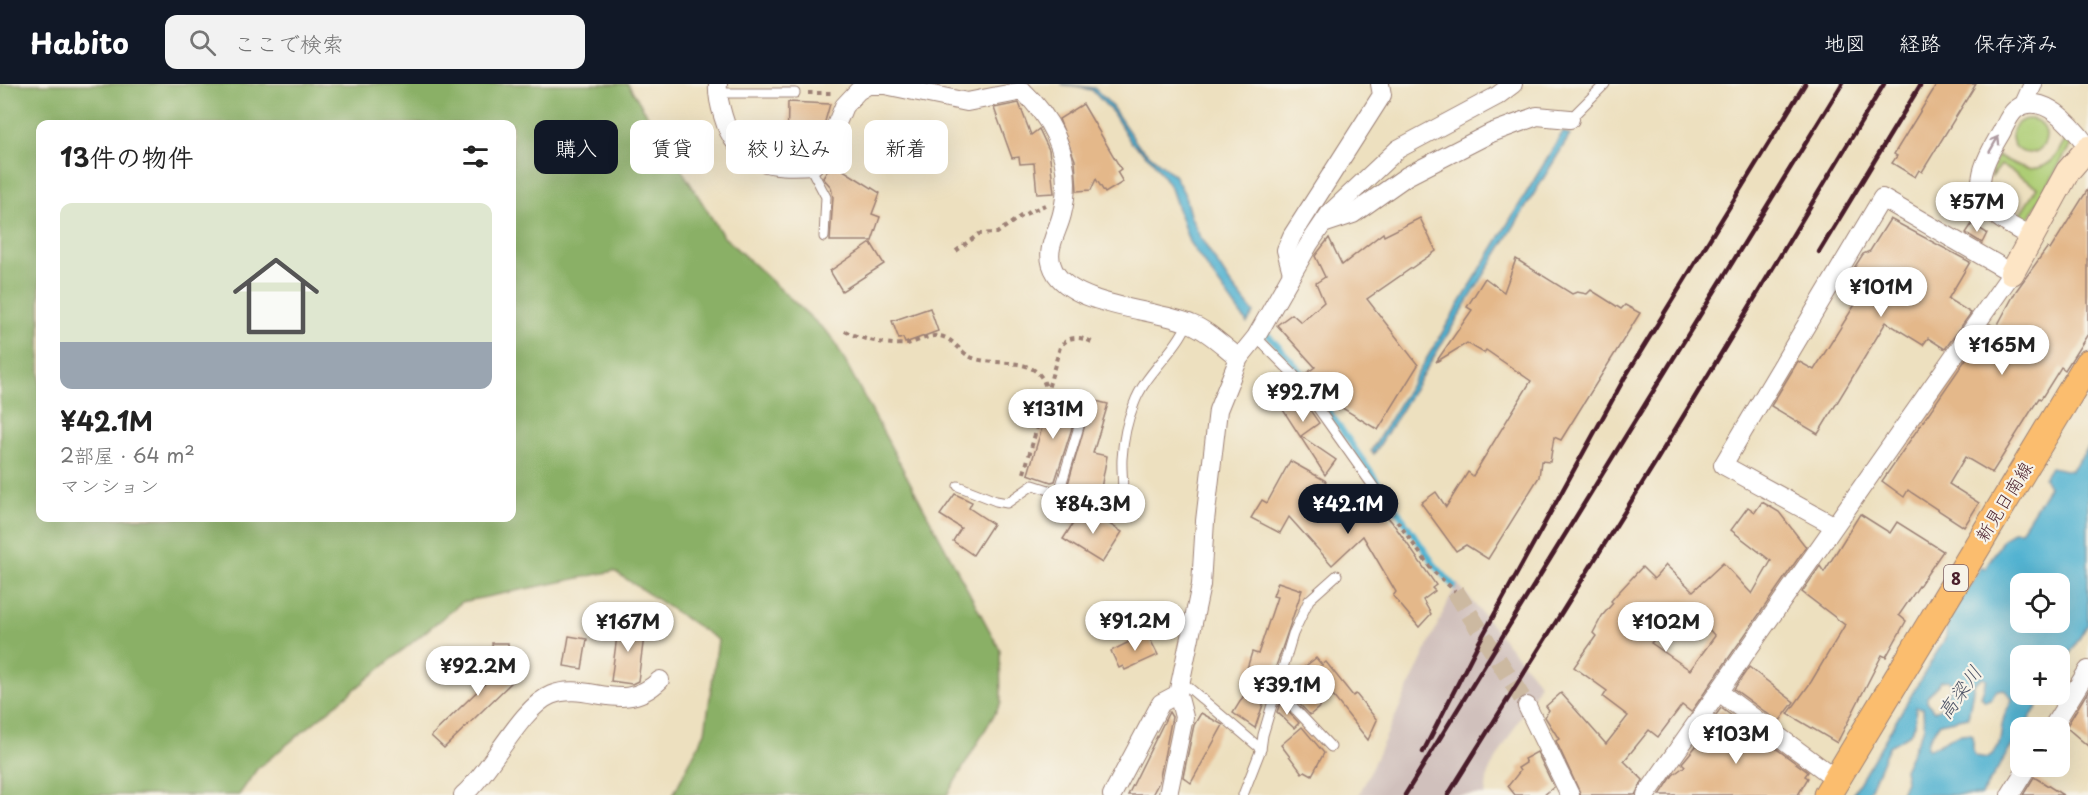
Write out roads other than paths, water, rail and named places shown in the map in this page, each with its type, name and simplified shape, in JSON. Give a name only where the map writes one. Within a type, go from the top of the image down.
[{"type":"main road","name":"新見日南線","points":[[1832,787],[2088,363]]},
{"type":"street","points":[[1292,273],[1286,250],[1292,236],[1382,95],[1380,84]]},
{"type":"street","points":[[1168,795],[1184,717],[1179,687],[1201,585],[1205,521],[1218,410],[1239,358],[1256,337],[1292,273],[1330,213],[1398,149],[1497,96],[1513,84]]},
{"type":"street","points":[[2032,238],[1992,213],[1982,194],[1981,175],[1986,158],[2013,111],[2024,104],[2033,84]]},
{"type":"street","points":[[838,120],[844,106],[868,85],[885,85],[967,102],[1023,91],[1052,126],[1065,155],[1063,206],[1050,248],[1055,273],[1064,283],[1086,296],[1188,322],[1239,358]]},
{"type":"street","points":[[718,88],[726,125]]},
{"type":"street","points":[[1646,795],[1833,525],[2012,273],[2068,171],[2088,148],[2070,123],[2043,105],[2024,104]]},
{"type":"street","points":[[1323,224],[1353,214],[1407,176],[1491,133],[1538,116],[1570,119]]},
{"type":"street","points":[[1833,525],[1723,465],[1882,198],[2012,273]]},
{"type":"street","points":[[2059,717],[2088,670]]},
{"type":"street","points":[[463,795],[542,699],[551,694],[565,692],[630,698],[660,680]]},
{"type":"street","points":[[1112,795],[1161,703],[1179,687]]},
{"type":"street","points":[[1719,692],[1832,787]]},
{"type":"street","points":[[1527,706],[1570,795]]},
{"type":"street","points":[[2010,795],[2021,777]]},
{"type":"lane","points":[[1570,119],[1605,84]]},
{"type":"lane","points":[[718,88],[795,93]]},
{"type":"lane","points":[[814,174],[826,197],[824,237]]},
{"type":"lane","points":[[958,486],[1007,503],[1033,485],[1114,511],[1121,508],[1123,450],[1134,402],[1169,351],[1183,335],[1188,322]]},
{"type":"lane","points":[[1256,337],[1295,376],[1389,510]]},
{"type":"lane","points":[[1059,492],[1084,410]]},
{"type":"lane","points":[[1244,795],[1261,749],[1263,735],[1278,691],[1293,634],[1309,600],[1337,575]]},
{"type":"lane","points":[[1179,687],[1261,749]]},
{"type":"lane","points":[[1278,691],[1330,747]]},
{"type":"water","points":[[1061,84],[1094,88],[1110,104],[1138,145],[1174,175],[1184,193],[1190,215],[1200,237],[1230,283],[1254,313],[1247,323],[1189,242],[1171,188],[1153,161],[1130,141],[1113,113],[1092,90]]},
{"type":"water","points":[[1563,132],[1570,135],[1374,454],[1371,451]]},
{"type":"water","name":"高梁川","points":[[2088,448],[2088,624],[2070,654],[2070,645],[2010,645],[2010,696],[2004,689],[1997,690],[1992,698],[1985,701],[1981,696],[1987,679],[1983,677],[1974,684],[1968,717],[1940,723],[1928,740],[1929,749],[1956,735],[1973,735],[1973,752],[1976,756],[1987,758],[1998,746],[2004,718],[2010,704],[2038,705],[2031,717],[2010,717],[2010,749],[1981,795],[1900,795],[1906,781],[1904,769],[1924,727],[1923,708],[1916,707],[1915,725],[1909,735],[1889,746],[1868,795],[1852,795],[1946,637],[1947,624],[1981,567],[1985,569],[2002,541],[2013,531],[2021,531],[2049,487],[2044,478],[2051,467],[2071,471]],"holes":[[[1948,680],[1952,685],[1941,708],[1934,711],[1927,702],[1927,697],[1941,681]]]},
{"type":"waterway","points":[[1268,335],[1302,372],[1434,564],[1454,586]]},
{"type":"tunnel","points":[[1455,591],[1527,706]]},
{"type":"railway","points":[[1423,752],[1477,646],[1625,377],[1805,84]]},
{"type":"railway","points":[[1405,795],[1842,84]]},
{"type":"railway","points":[[1448,795],[1655,463],[1884,84]]},
{"type":"railway","points":[[1819,252],[1921,84]]}]
